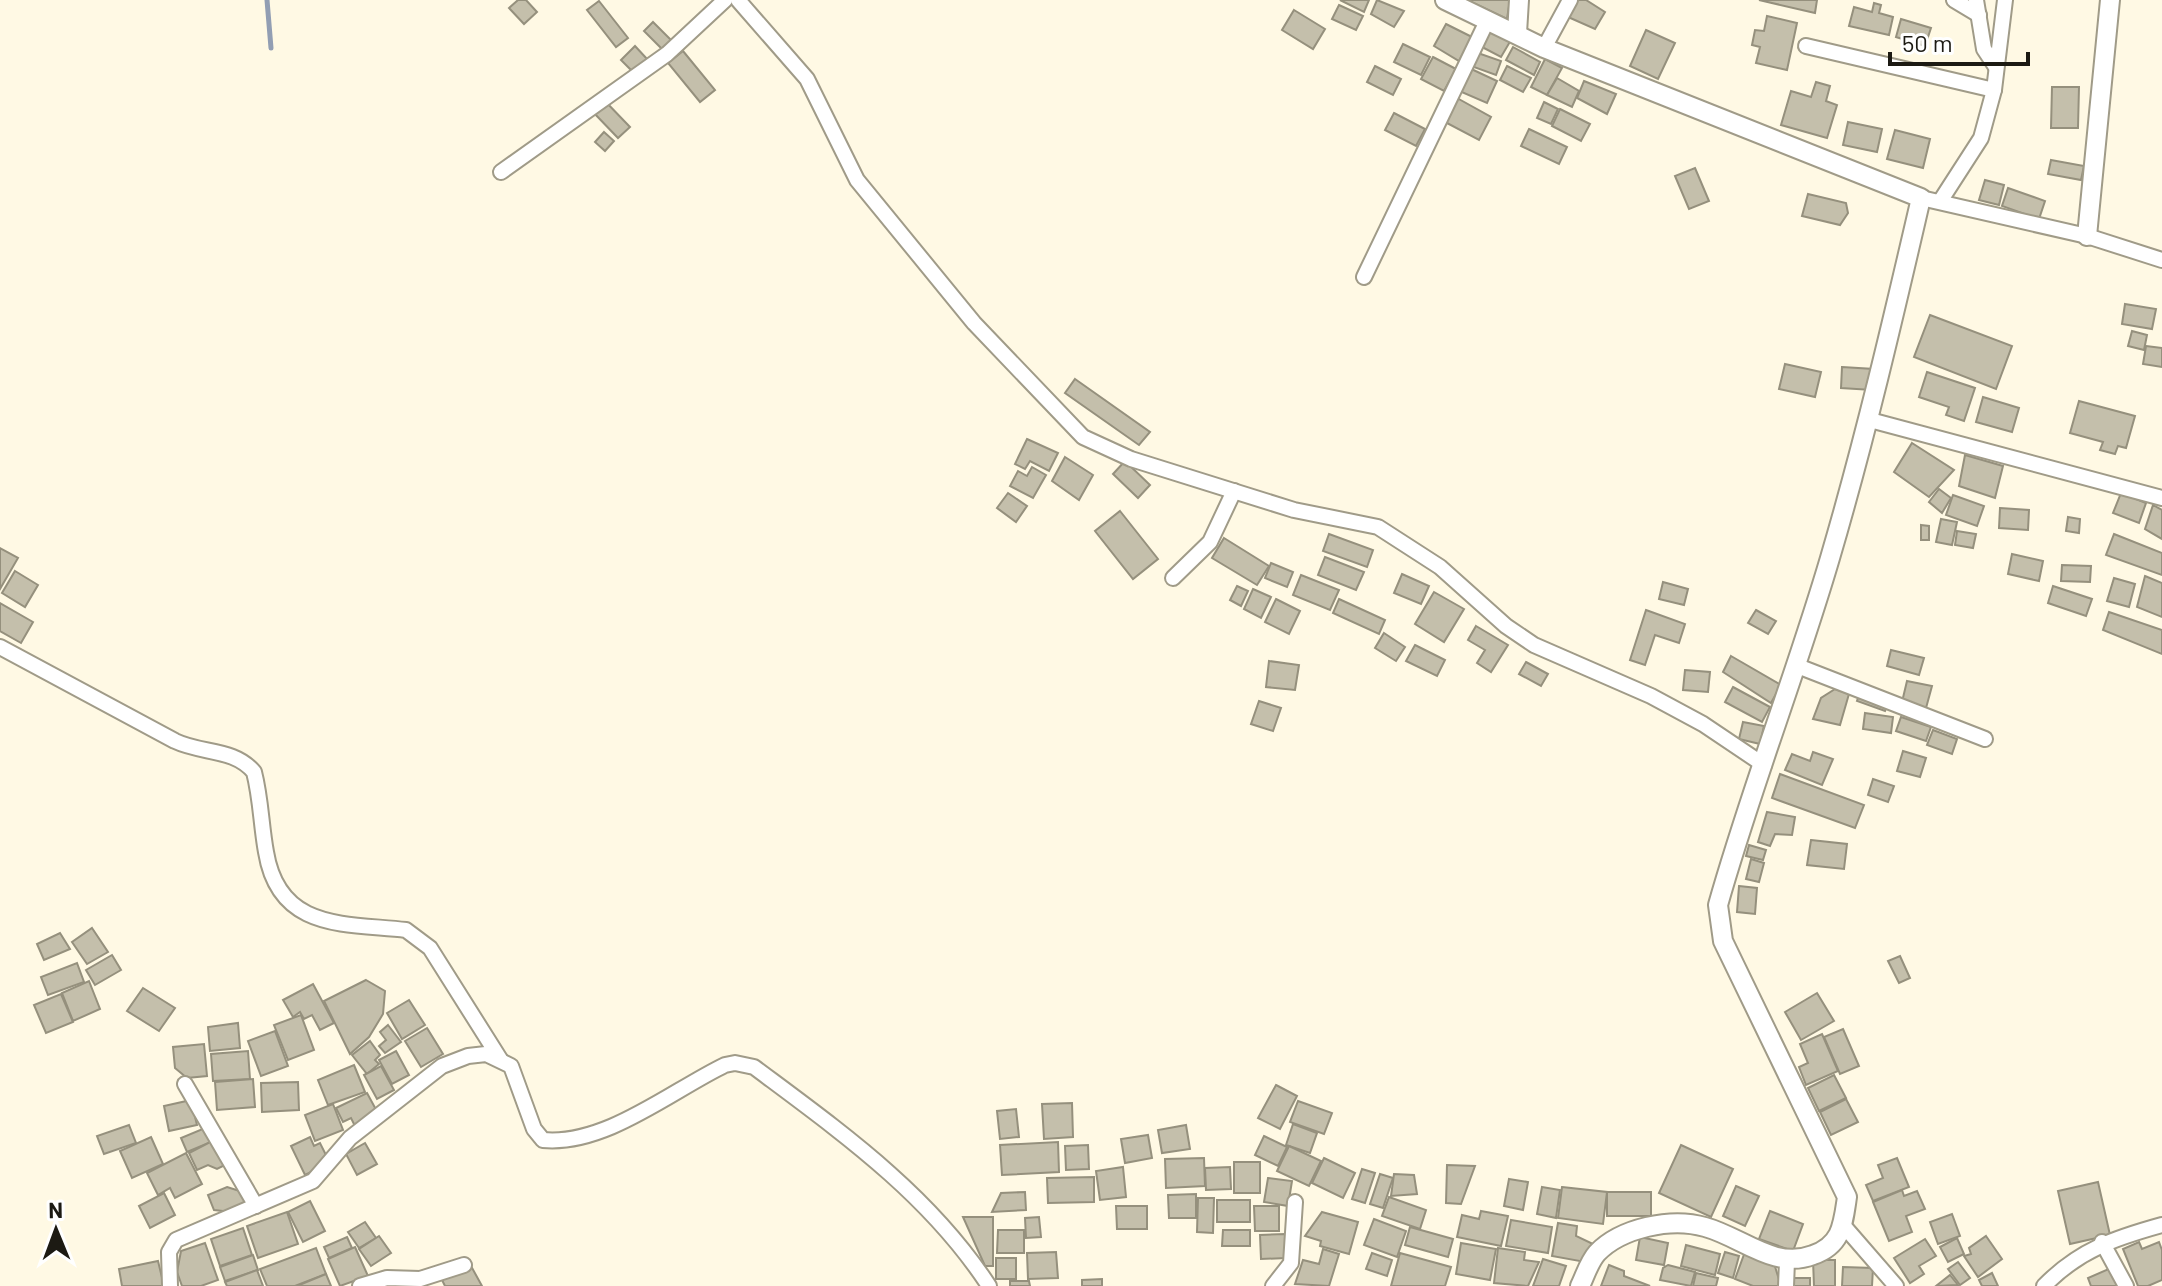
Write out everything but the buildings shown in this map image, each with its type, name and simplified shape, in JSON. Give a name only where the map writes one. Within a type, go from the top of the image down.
[{"type":"street","points":[[501,172],[667,54],[725,0]]},
{"type":"street","points":[[738,0],[807,79],[857,180],[974,323],[1083,437],[1131,459],[1294,510],[1378,527],[1440,567],[1506,626],[1534,645],[1651,696],[1703,724],[1764,765]]},
{"type":"street","points":[[1445,0],[1544,48],[1921,198],[1941,200],[2087,236],[2162,260]]},
{"type":"street","points":[[1517,33],[1519,0]]},
{"type":"street","points":[[1544,48],[1570,0]]},
{"type":"street","points":[[1954,0],[1979,15]]},
{"type":"street","points":[[1976,0],[1984,49],[1996,67]]},
{"type":"street","points":[[1941,200],[1981,138],[1994,90],[2005,0]]},
{"type":"street","points":[[2087,236],[2110,0]]},
{"type":"street","points":[[1364,277],[1488,19]]},
{"type":"street","points":[[1806,46],[1994,90]]},
{"type":"street","points":[[1580,1286],[1594,1256],[1624,1234],[1674,1223],[1704,1226],[1787,1261],[1826,1250],[1838,1239],[1843,1225],[1847,1197],[1758,1018],[1720,932],[1718,905],[1870,420],[1875,381],[1921,198]]},
{"type":"street","points":[[1870,420],[2162,498]]},
{"type":"street","points":[[1173,578],[1205,549],[1234,491]]},
{"type":"street","points":[[0,647],[194,750],[233,756],[246,762],[254,772],[266,852],[281,890],[298,908],[323,923],[406,930],[418,936],[430,948],[500,1059]]},
{"type":"street","points":[[1795,665],[1985,739]]},
{"type":"street","points":[[170,1286],[169,1252],[176,1240],[313,1181],[350,1138],[442,1066],[468,1056],[486,1054],[511,1066],[519,1080],[534,1129],[543,1140],[559,1141],[588,1136],[725,1065],[735,1063],[754,1067],[850,1137],[914,1194],[989,1286]]},
{"type":"street","points":[[185,1084],[256,1206]]},
{"type":"street","points":[[1273,1286],[1291,1263],[1295,1202]]},
{"type":"street","points":[[1843,1225],[1896,1286]]},
{"type":"street","points":[[2044,1286],[2073,1259],[2102,1242],[2162,1225]]},
{"type":"street","points":[[2102,1242],[2126,1286]]},
{"type":"street","points":[[1786,1286],[1787,1261]]},
{"type":"street","points":[[360,1286],[387,1278],[420,1279],[464,1265]]},
{"type":"waterway","points":[[267,0],[271,48]]}]
